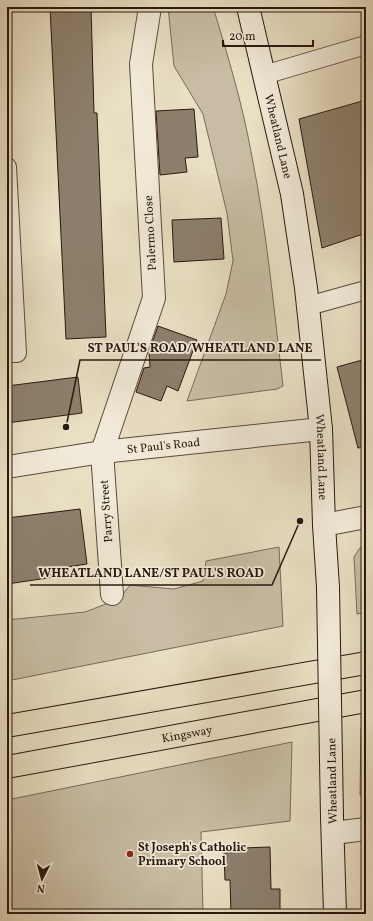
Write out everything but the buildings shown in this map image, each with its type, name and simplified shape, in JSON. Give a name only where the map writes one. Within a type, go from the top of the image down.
[{"type":"highway","points":[[7,726],[366,663]]},
{"type":"highway","name":"Kingsway","points":[[7,766],[366,701]]},
{"type":"street","name":"Palermo Close","points":[[102,452],[154,298],[141,64],[150,7]]},
{"type":"street","name":"Wheatland Lane","points":[[248,7],[292,194],[308,306],[321,429],[324,525],[328,587],[334,914]]},
{"type":"street","name":"St Paul's Road","points":[[7,467],[102,452],[321,429]]},
{"type":"street","name":"Parry Street","points":[[102,452],[112,594]]},
{"type":"street","points":[[324,525],[366,517]]},
{"type":"street","points":[[333,825],[366,829]]},
{"type":"lane","points":[[264,75],[366,45]]},
{"type":"lane","points":[[7,167],[17,352],[7,353]]},
{"type":"lane","points":[[308,306],[366,290]]},
{"type":"shaded area","points":[[168,7],[213,7],[230,63],[240,100],[262,214],[283,386],[277,389],[187,401],[226,294],[233,261],[227,213],[203,114],[174,66]]},
{"type":"shaded area","points":[[366,546],[366,612],[357,614],[354,557],[360,548]]},
{"type":"shaded area","points":[[279,547],[283,626],[7,681],[7,620],[85,612],[119,599],[130,585],[174,589],[203,581],[206,561]]},
{"type":"shaded area","points":[[366,727],[366,800],[360,795],[361,728]]},
{"type":"shaded area","points":[[292,742],[290,821],[201,832],[203,914],[7,914],[7,800]]},
{"type":"place","name":"ST PAUL'S ROAD/WHEATLAND LANE","points":[[66,427]]},
{"type":"place","name":"WHEATLAND LANE/ST PAUL'S ROAD","points":[[300,521]]},
{"type":"place","name":"St Joseph's Catholic Primary School","points":[[130,854]]}]
